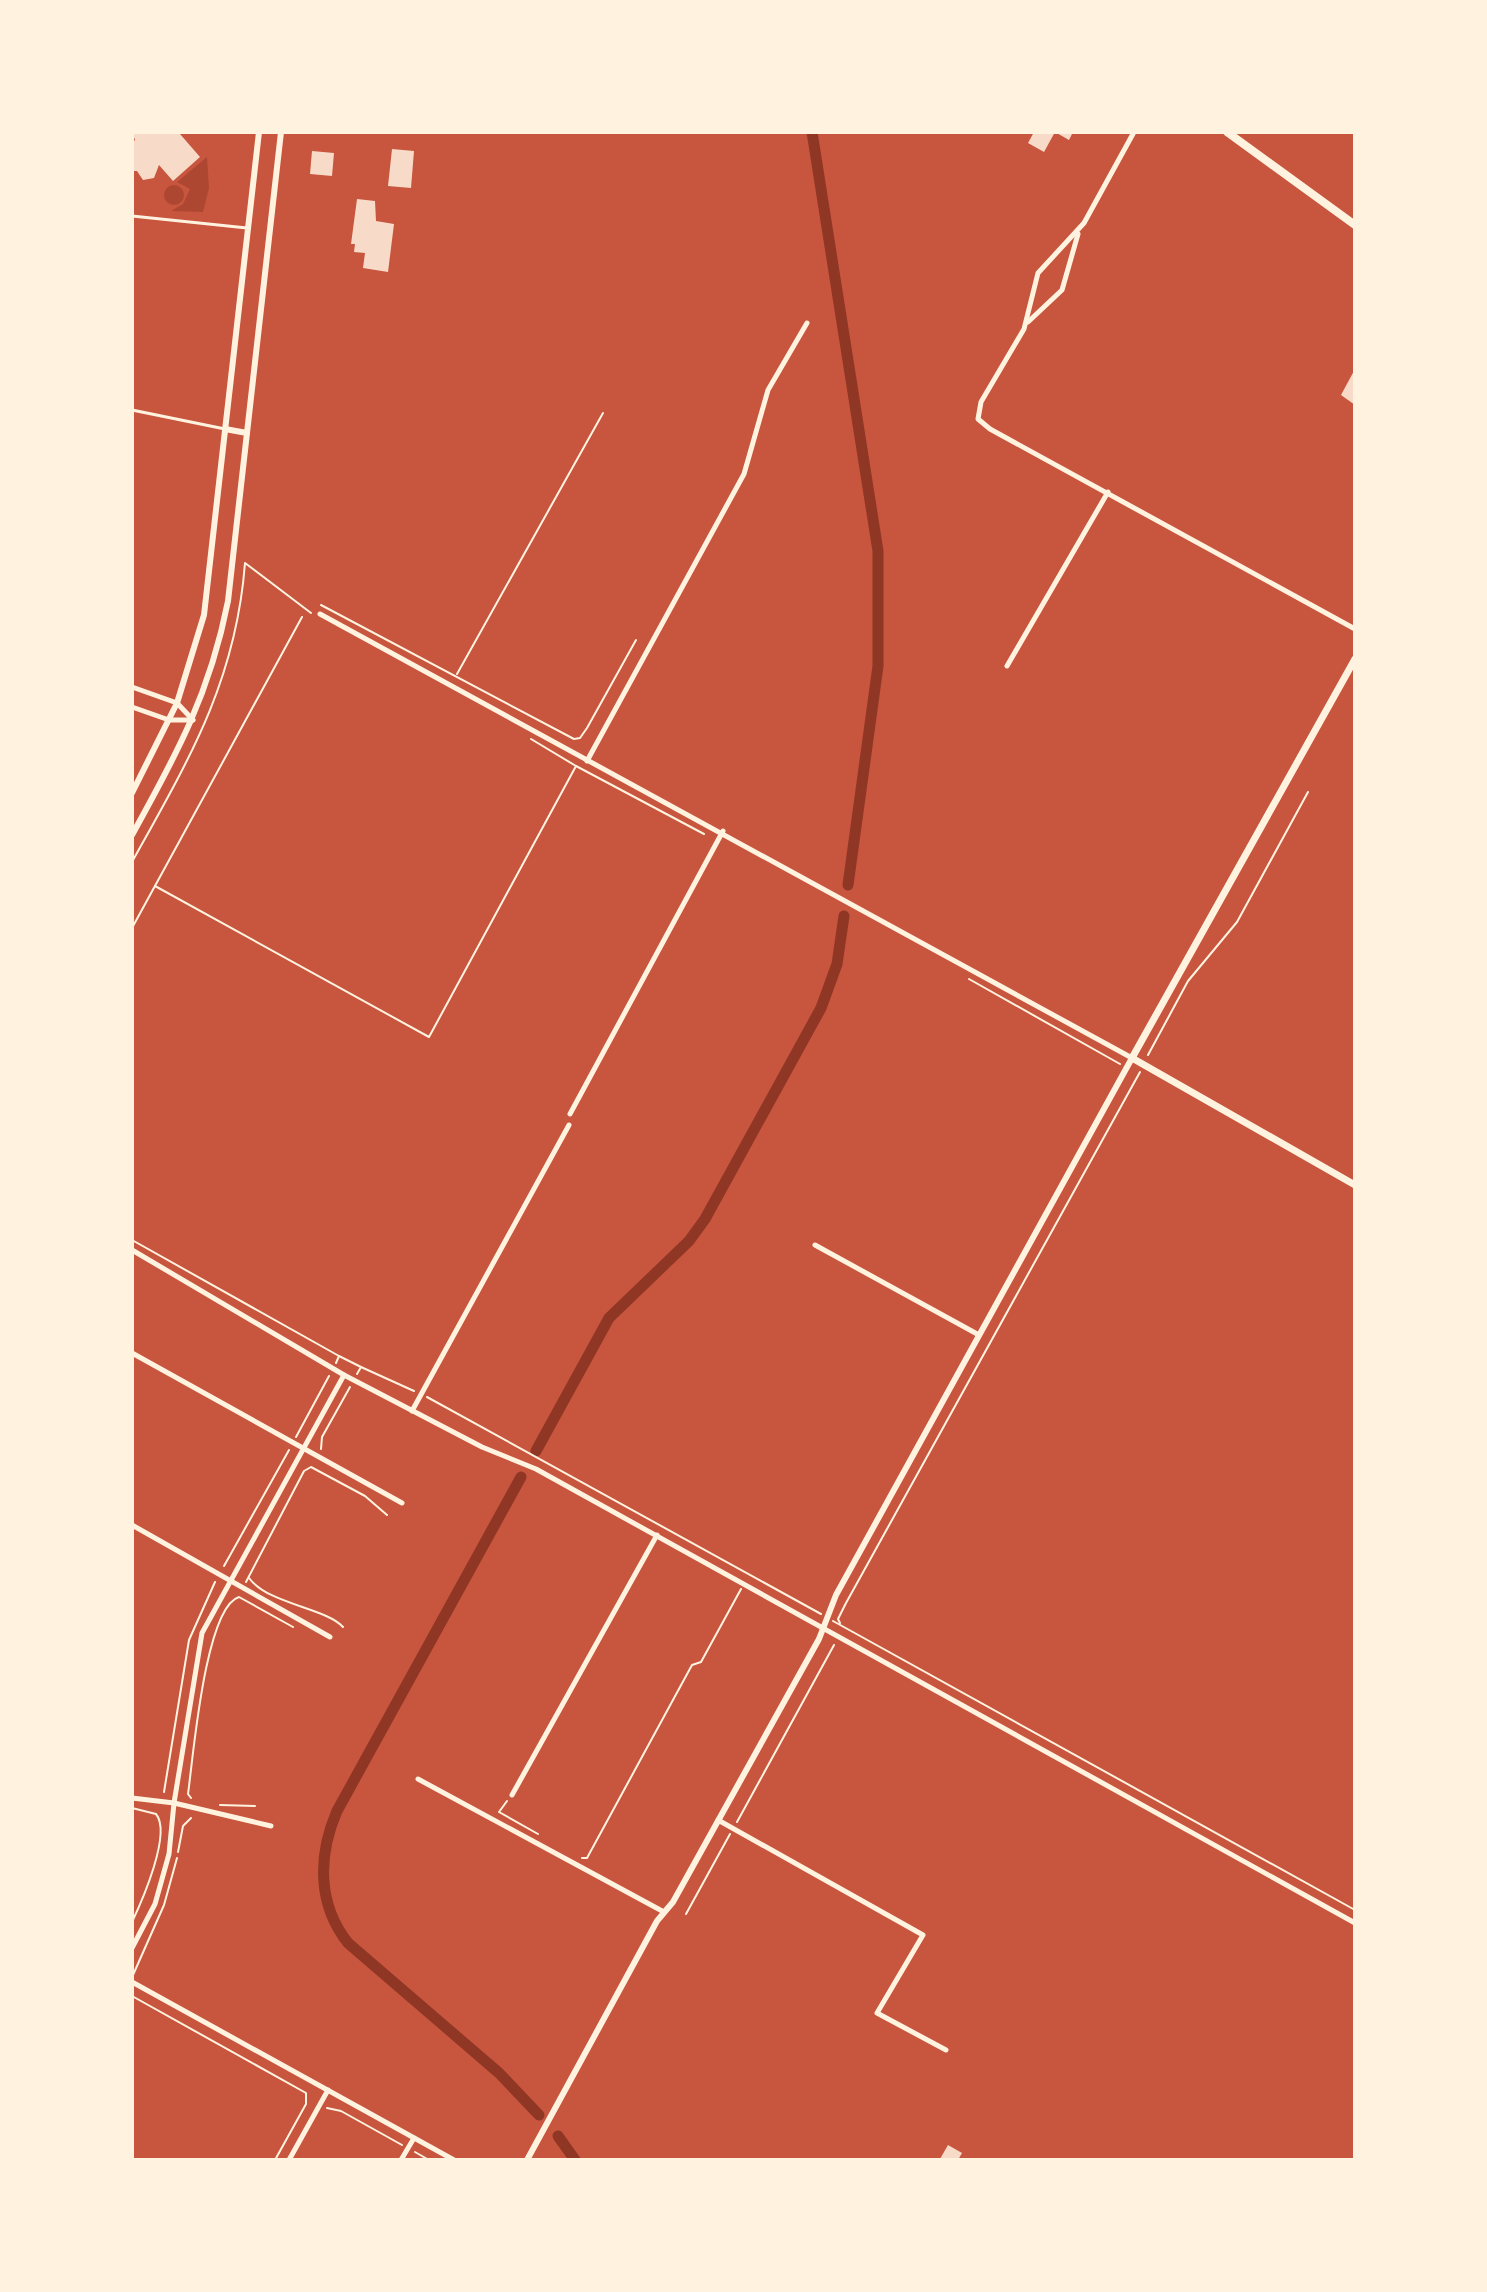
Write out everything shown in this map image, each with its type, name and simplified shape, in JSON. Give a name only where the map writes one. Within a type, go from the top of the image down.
[{"type":"main road","points":[[1227,132],[1355,225]]},
{"type":"main road","points":[[1355,659],[1132,1058],[1355,1185]]},
{"type":"street","points":[[132,793],[177,703],[204,615],[259,132]]},
{"type":"street","points":[[132,835],[194,720],[218,653],[228,601],[281,132]]},
{"type":"street","points":[[1026,323],[1062,290],[1080,229],[1134,132]]},
{"type":"street","points":[[1080,229],[1038,273],[1026,323],[981,402],[978,419],[1355,629]]},
{"type":"street","points":[[587,761],[744,474],[768,390],[807,323]]},
{"type":"street","points":[[225,429],[247,433]]},
{"type":"street","points":[[1007,666],[1108,492]]},
{"type":"street","points":[[316,616],[723,831],[1132,1058],[836,1595],[823,1628],[718,1820],[527,2160]]},
{"type":"street","points":[[132,687],[177,703],[194,720]]},
{"type":"street","points":[[132,707],[169,720],[194,720]]},
{"type":"street","points":[[570,1114],[723,831]]},
{"type":"street","points":[[412,1411],[569,1125]]},
{"type":"street","points":[[815,1245],[979,1335]]},
{"type":"street","points":[[132,1250],[353,1380],[482,1447],[536,1469],[1355,1923]]},
{"type":"street","points":[[132,1353],[402,1503]]},
{"type":"street","points":[[132,1948],[155,1904],[169,1854],[174,1803],[202,1633],[233,1582],[344,1375]]},
{"type":"street","points":[[132,1525],[330,1637]]},
{"type":"street","points":[[512,1795],[657,1535]]},
{"type":"street","points":[[418,1779],[664,1912]]},
{"type":"street","points":[[132,1798],[174,1803],[271,1826]]},
{"type":"street","points":[[718,1820],[923,1935],[877,2013],[946,2050]]},
{"type":"street","points":[[132,1982],[454,2160]]},
{"type":"street","points":[[289,2160],[328,2090]]},
{"type":"street","points":[[401,2160],[414,2138]]},
{"type":"lane","points":[[132,216],[248,228]]},
{"type":"lane","points":[[132,410],[225,429]]},
{"type":"path","points":[[457,675],[603,413]]},
{"type":"path","points":[[132,862],[203,734],[231,654],[245,563],[316,616],[322,603],[566,735],[580,738],[636,640]]},
{"type":"path","points":[[132,928],[302,617]]},
{"type":"path","points":[[155,886],[429,1037],[576,766],[529,738]]},
{"type":"path","points":[[840,1624],[838,1619],[846,1603],[1188,981],[1237,922],[1308,792]]},
{"type":"path","points":[[132,1240],[339,1356],[421,1394],[1355,1910]]},
{"type":"path","points":[[162,1802],[189,1640],[220,1574],[339,1356]]},
{"type":"path","points":[[317,1455],[322,1437],[361,1367]]},
{"type":"path","points":[[195,1800],[188,1794],[205,1668],[216,1627],[229,1603],[239,1597],[304,1471],[311,1467],[365,1496],[387,1515]]},
{"type":"path","points":[[579,1857],[587,1858],[692,1665],[701,1662],[749,1574]]},
{"type":"path","points":[[249,1576],[262,1588],[300,1609],[332,1618],[343,1627]]},
{"type":"path","points":[[239,1597],[293,1627]]},
{"type":"path","points":[[686,1914],[845,1627]]},
{"type":"path","points":[[512,1795],[499,1812],[539,1835]]},
{"type":"path","points":[[219,1805],[255,1806]]},
{"type":"path","points":[[132,1808],[160,1817],[152,1874],[132,1922]]},
{"type":"path","points":[[132,1964],[137,1967]]},
{"type":"path","points":[[132,1996],[306,2093],[306,2104],[275,2160]]},
{"type":"path","points":[[320,2104],[353,2117],[429,2160]]},
{"type":"shaded area","points":[[207,157],[209,188],[203,212],[171,211],[183,204],[190,189],[177,182]]},
{"type":"shaded area","points":[[174,185],[181,188],[184,195],[181,202],[174,205],[167,202],[164,195],[167,188]]},
{"type":"building","points":[[132,132],[182,132],[180,134],[200,157],[173,181],[159,165],[154,178],[143,180],[137,171],[132,171],[132,143],[135,140]]},
{"type":"building","points":[[1034,132],[1055,132],[1044,152],[1028,143]]},
{"type":"building","points":[[1055,132],[1073,132],[1069,140]]},
{"type":"building","points":[[392,149],[414,151],[411,188],[388,186]]},
{"type":"building","points":[[312,151],[334,153],[332,176],[310,174]]},
{"type":"building","points":[[357,199],[375,201],[376,221],[394,224],[388,272],[363,268],[365,253],[354,252],[355,244],[351,244]]},
{"type":"building","points":[[1355,369],[1355,405],[1341,395]]},
{"type":"building","points":[[948,2145],[962,2153],[958,2160],[940,2159]]},
{"type":"waterway","points":[[812,132],[878,551],[878,666],[848,885]]},
{"type":"waterway","points":[[536,1451],[609,1318],[689,1241],[705,1219],[821,1008],[837,964],[844,916]]},
{"type":"waterway","points":[[521,1477],[337,1811],[326,1845],[324,1879],[331,1912],[348,1943],[499,2073],[539,2115]]},
{"type":"waterway","points":[[558,2136],[575,2160]]}]
